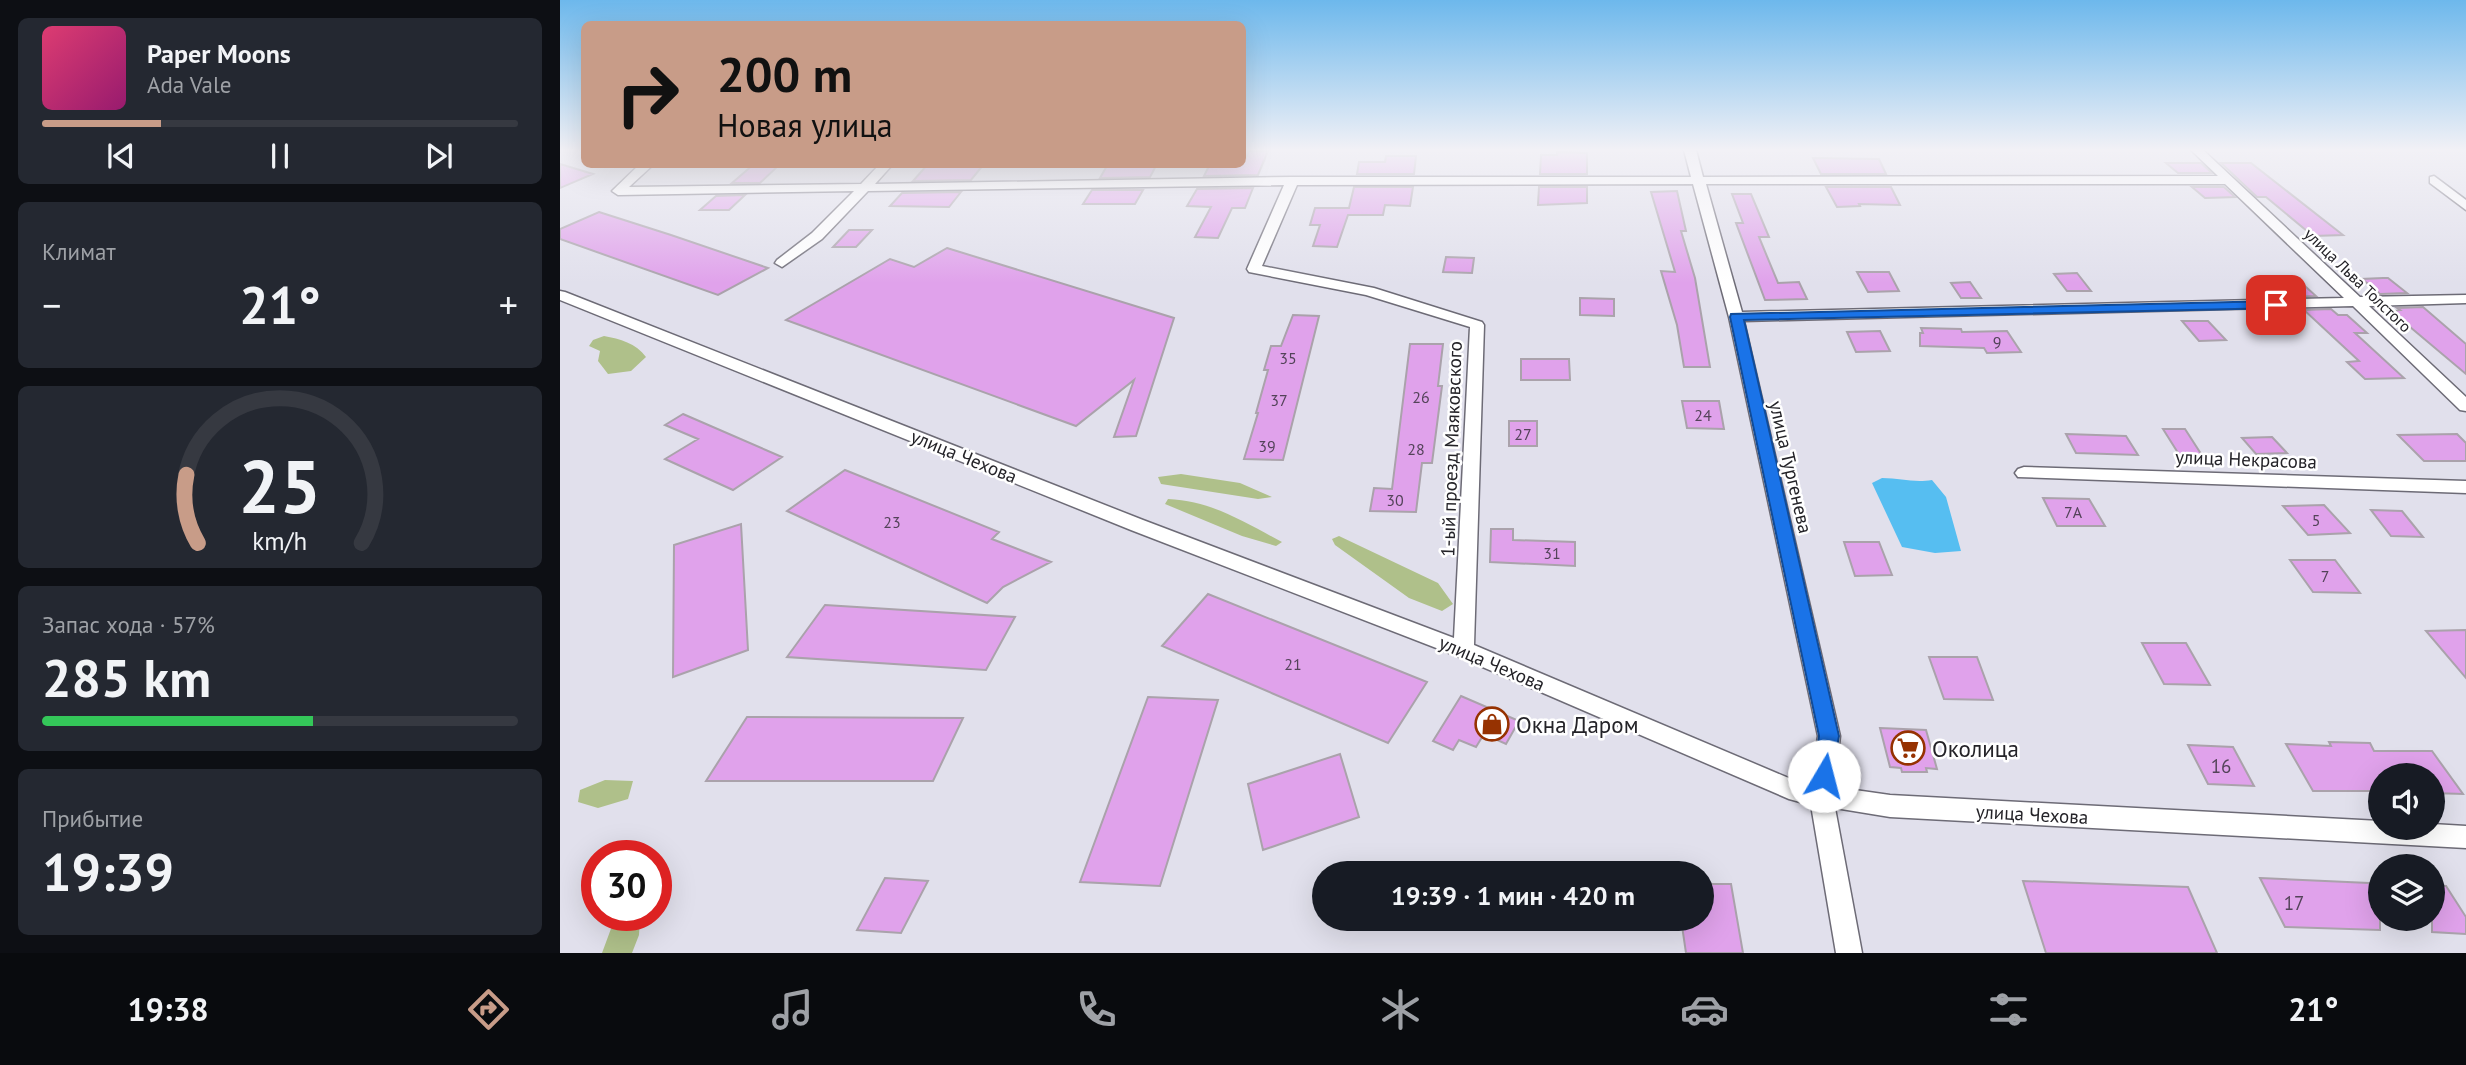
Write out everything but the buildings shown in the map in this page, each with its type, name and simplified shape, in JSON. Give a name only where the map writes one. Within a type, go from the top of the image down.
[{"type":"street","points":[[782,263],[817,236],[859,194]]},
{"type":"street","name":"1-ый проезд Маяковского","points":[[1286,194],[1254,269],[1370,291],[1477,325],[1464,650]]},
{"type":"street","name":"улица Тургенева","points":[[1701,194],[1736,317],[1829,736],[1821,796],[1849,953]]},
{"type":"street","name":"улица Льва Толстого","points":[[2243,194],[2466,406]]},
{"type":"street","points":[[2452,194],[2466,206]]},
{"type":"street","name":"улица Чехова","points":[[560,295],[1125,520],[1464,650],[1797,792],[1890,806],[2466,837]]},
{"type":"street","points":[[1736,317],[2357,304],[2466,299]]},
{"type":"street","name":"улица Некрасова","points":[[2024,472],[2466,487]]},
{"type":"green space","points":[[604,336],[633,345],[646,357],[631,371],[608,374],[598,361],[600,351],[589,346],[593,340]]},
{"type":"green space","points":[[1181,474],[1240,483],[1272,497],[1258,499],[1161,484],[1158,477]]},
{"type":"green space","points":[[1168,499],[1213,508],[1282,542],[1276,546],[1242,536],[1165,504]]},
{"type":"green space","points":[[1339,536],[1438,583],[1453,604],[1442,611],[1409,598],[1335,545],[1332,539]]},
{"type":"green space","points":[[605,780],[633,781],[628,799],[598,808],[578,802],[580,790]]},
{"type":"green space","points":[[610,931],[639,931],[632,953],[602,953]]},
{"type":"water","points":[[1882,478],[1932,480],[1946,497],[1961,551],[1935,553],[1902,547],[1872,483]]},
{"type":"place","name":"Окна Даром","points":[[1492,724]]},
{"type":"place","name":"Околица","points":[[1908,748]]},
{"type":"route","points":[[1824,776],[1829,736],[1736,317],[2276,305]]}]
